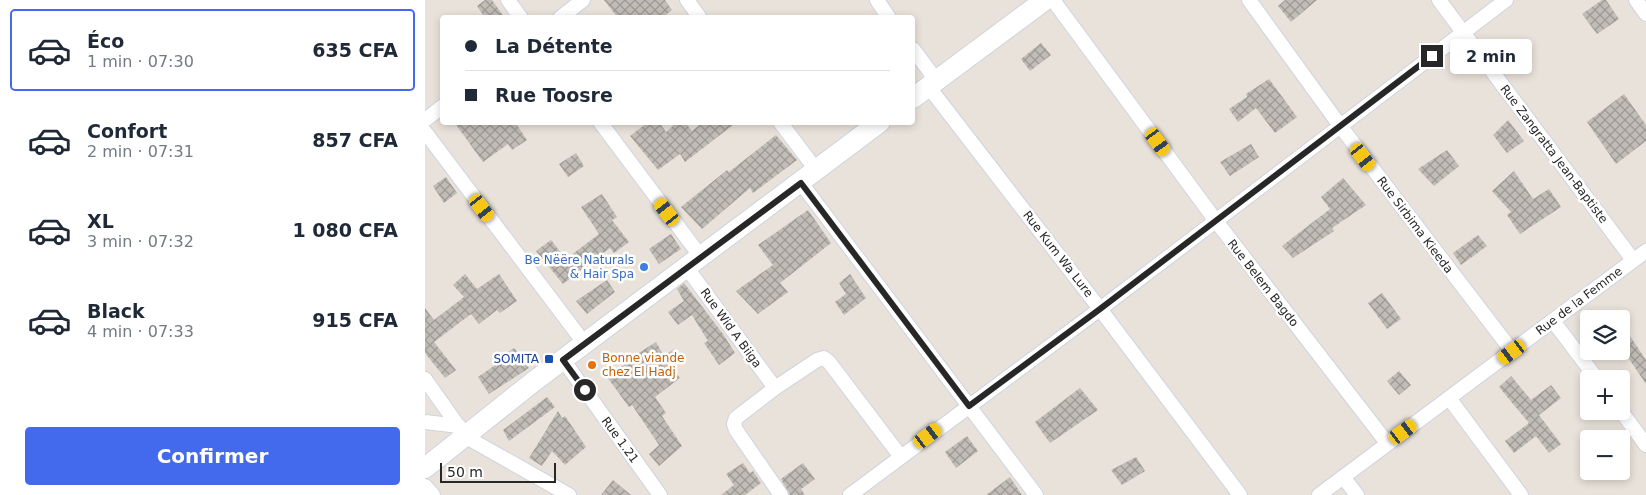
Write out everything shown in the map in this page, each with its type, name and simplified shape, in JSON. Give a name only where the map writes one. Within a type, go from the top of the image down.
[{"type":"main road","points":[[915,96],[1045,0]]},
{"type":"main road","points":[[425,468],[463,431],[495,411],[876,125]]},
{"type":"street","points":[[508,0],[519,15]]},
{"type":"street","points":[[564,15],[583,0]]},
{"type":"street","points":[[687,0],[698,15]]},
{"type":"street","points":[[877,0],[887,15]]},
{"type":"street","name":"Rue Belem Bagdo","points":[[1053,0],[1215,221],[1387,444]]},
{"type":"street","name":"Rue Sirbima Kieeda","points":[[1249,0],[1341,127],[1512,352]]},
{"type":"street","name":"Rue Zangratta Jean-Baptiste","points":[[1439,0],[1633,260]]},
{"type":"street","points":[[850,495],[1100,309],[1506,0]]},
{"type":"street","points":[[1636,0],[1646,14]]},
{"type":"street","name":"Rue Kum Wa Lure","points":[[915,53],[932,83],[1240,495]]},
{"type":"street","points":[[425,120],[440,108]]},
{"type":"street","name":"Rue Wid A Biiga","points":[[601,125],[775,388]]},
{"type":"street","points":[[782,125],[809,177],[969,406],[1036,495]]},
{"type":"street","points":[[425,132],[585,344]]},
{"type":"street","name":"Rue de la Femme","points":[[1319,495],[1646,251]]},
{"type":"street","points":[[1553,320],[1590,370]]},
{"type":"street","points":[[781,495],[736,430],[734,424],[736,418],[775,388],[817,360],[824,358],[829,362],[901,457]]},
{"type":"street","name":"Rue 1.21","points":[[563,360],[659,495]]},
{"type":"street","points":[[425,379],[463,431]]},
{"type":"street","points":[[1449,398],[1521,495]]},
{"type":"street","points":[[1628,420],[1646,445]]},
{"type":"street","points":[[425,422],[463,431],[569,495]]},
{"type":"street","points":[[1343,477],[1357,495]]},
{"type":"street","points":[[425,486],[433,495]]},
{"type":"building","points":[[485,0],[492,0],[503,15],[483,15],[477,6]]},
{"type":"building","points":[[604,0],[665,0],[672,10],[666,15],[616,15]]},
{"type":"building","points":[[1285,0],[1317,0],[1291,22],[1278,6]]},
{"type":"building","points":[[1602,0],[1606,0],[1619,19],[1597,34],[1582,14]]},
{"type":"building","points":[[1041,43],[1051,55],[1030,71],[1021,59]]},
{"type":"building","points":[[1269,79],[1297,117],[1275,133],[1256,108],[1238,122],[1229,109],[1247,97],[1246,94]]},
{"type":"building","points":[[1624,94],[1646,125],[1646,141],[1616,164],[1587,122]]},
{"type":"building","points":[[1508,120],[1524,141],[1507,153],[1493,135]]},
{"type":"building","points":[[456,125],[517,125],[527,140],[512,150],[508,144],[483,162]]},
{"type":"building","points":[[644,125],[661,125],[666,132],[674,125],[687,125],[692,131],[699,125],[733,125],[685,162],[680,154],[658,170],[630,136]]},
{"type":"building","points":[[776,135],[797,160],[753,193],[750,188],[702,229],[681,207],[727,170],[729,172]]},
{"type":"building","points":[[1251,144],[1259,157],[1230,176],[1220,162]]},
{"type":"building","points":[[1447,150],[1459,166],[1434,186],[1418,169]]},
{"type":"building","points":[[576,153],[584,166],[568,177],[559,164]]},
{"type":"building","points":[[1514,171],[1533,199],[1549,189],[1561,207],[1520,234],[1507,215],[1511,212],[1492,191]]},
{"type":"building","points":[[446,177],[457,193],[444,203],[433,186]]},
{"type":"building","points":[[1343,178],[1366,205],[1332,228],[1334,231],[1293,258],[1282,246],[1330,209],[1321,197]]},
{"type":"building","points":[[602,194],[617,217],[612,220],[629,242],[614,253],[610,248],[563,284],[536,251],[551,240],[566,259],[599,234],[581,207]]},
{"type":"building","points":[[808,210],[831,243],[780,283],[788,292],[758,314],[736,291],[773,265],[758,245]]},
{"type":"building","points":[[671,234],[681,249],[659,264],[649,249]]},
{"type":"building","points":[[1478,235],[1487,246],[1461,265],[1453,253]]},
{"type":"building","points":[[465,274],[477,289],[499,274],[517,301],[500,313],[497,310],[479,324],[471,314],[434,342],[456,370],[445,378],[425,353],[425,308],[434,320],[464,297],[453,285]]},
{"type":"building","points":[[850,274],[866,298],[844,315],[835,302],[846,294],[839,283]]},
{"type":"building","points":[[607,280],[615,292],[587,314],[576,301]]},
{"type":"building","points":[[684,283],[735,353],[719,365],[704,343],[708,341],[692,315],[678,325],[668,312],[684,301],[677,289]]},
{"type":"building","points":[[1382,293],[1401,319],[1387,329],[1368,303]]},
{"type":"building","points":[[1630,336],[1646,360],[1646,384],[1630,360]]},
{"type":"building","points":[[656,342],[664,356],[674,349],[681,359],[671,366],[680,378],[655,397],[666,413],[662,416],[682,446],[659,466],[649,454],[659,445],[632,405],[629,407],[607,377]]},
{"type":"building","points":[[514,348],[529,368],[489,394],[478,377],[504,359],[502,356]]},
{"type":"building","points":[[1399,371],[1411,385],[1399,395],[1387,381]]},
{"type":"building","points":[[1511,376],[1531,400],[1551,385],[1561,398],[1539,415],[1561,444],[1549,453],[1536,436],[1514,453],[1505,441],[1529,423],[1499,387]]},
{"type":"building","points":[[1080,388],[1098,410],[1050,443],[1035,422]]},
{"type":"building","points":[[547,397],[555,407],[509,441],[503,430]]},
{"type":"building","points":[[558,411],[562,418],[565,416],[586,447],[565,465],[552,451],[542,466],[529,458]]},
{"type":"building","points":[[967,436],[978,451],[956,468],[945,452]]},
{"type":"building","points":[[1136,457],[1145,471],[1122,485],[1111,470]]},
{"type":"building","points":[[743,463],[750,473],[753,471],[761,483],[745,495],[721,495],[734,485],[726,474]]},
{"type":"building","points":[[803,463],[815,479],[801,489],[805,495],[790,495],[781,479]]},
{"type":"building","points":[[1010,477],[1022,495],[986,495]]},
{"type":"building","points":[[613,480],[631,495],[601,495]]},
{"type":"place","name":"Be Nëëre Naturals & Hair Spa","points":[[644,267]]},
{"type":"place","name":"SOMITA","points":[[549,359]]},
{"type":"place","name":"Bonne viande chez El Hadj","points":[[592,365]]},
{"type":"route","points":[[585,390],[563,360],[801,183],[969,406],[1341,127],[1432,56]]}]
